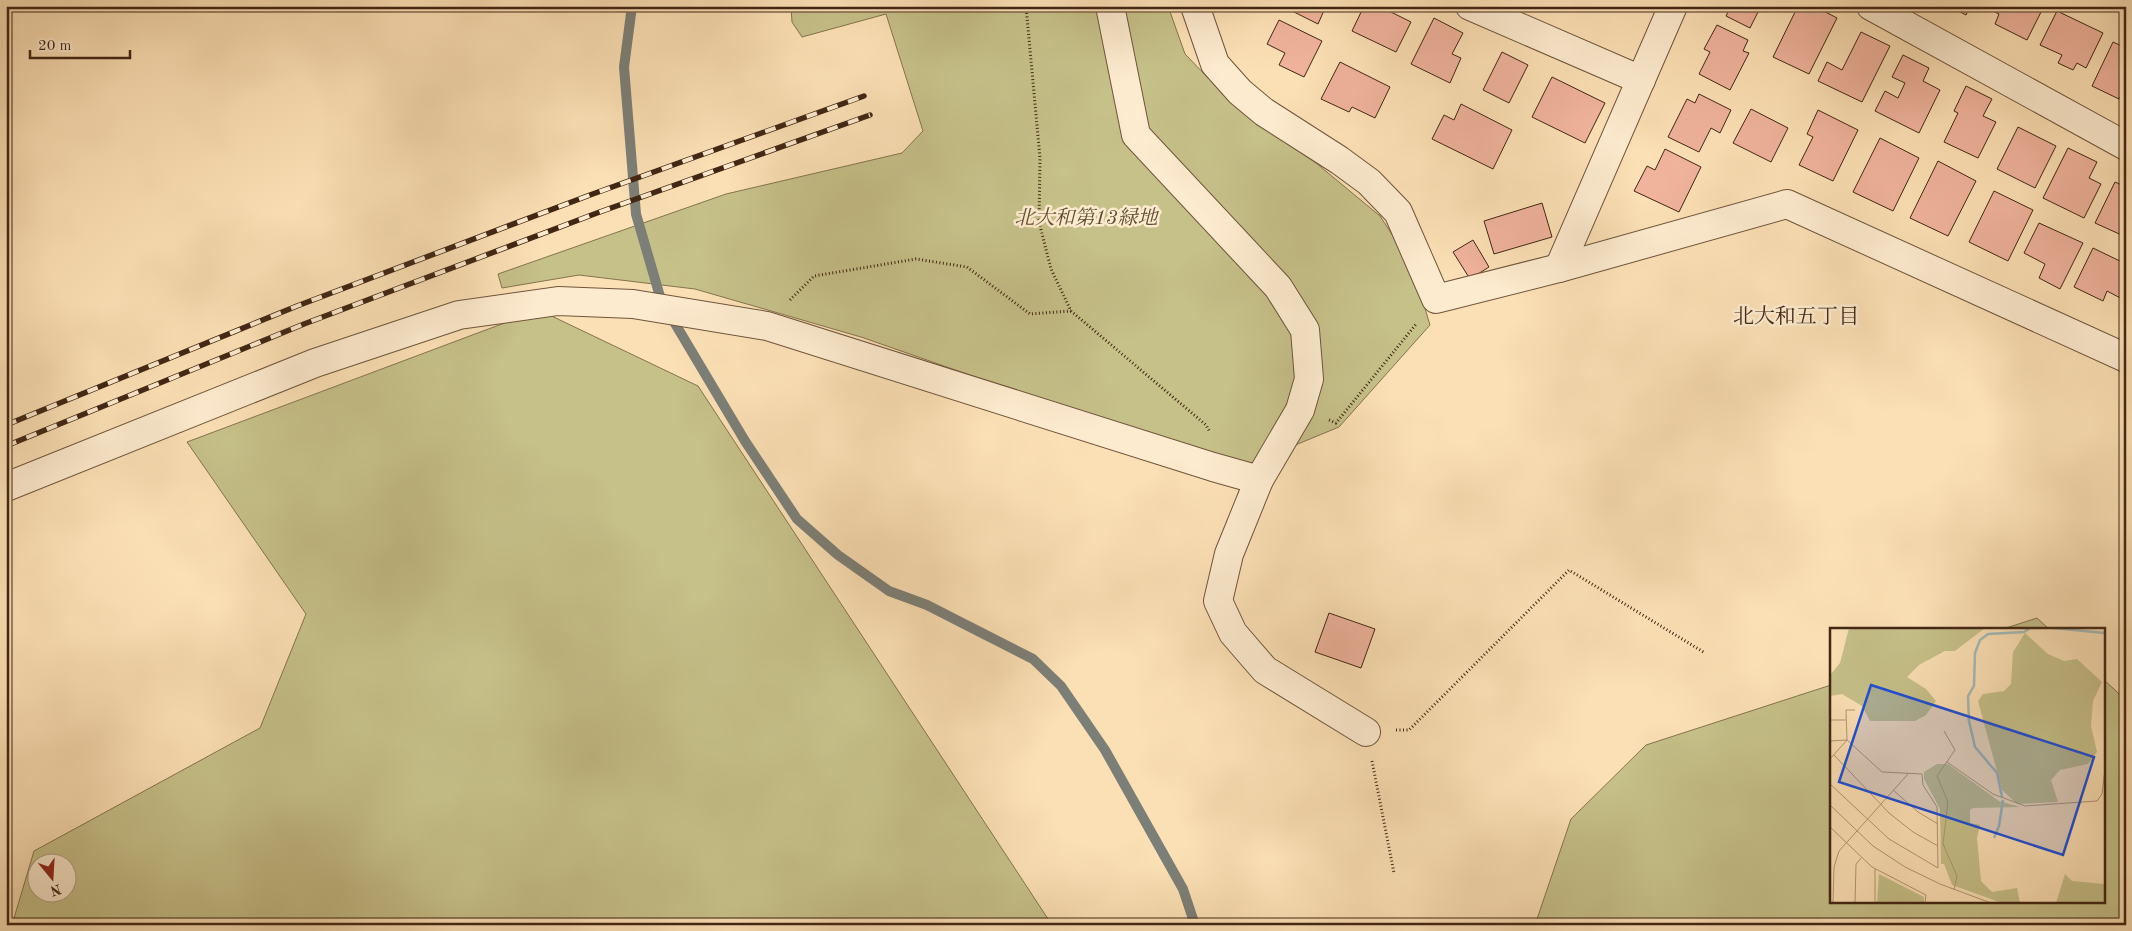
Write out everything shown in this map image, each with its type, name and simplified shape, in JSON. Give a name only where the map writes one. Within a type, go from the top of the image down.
[{"type":"street","points":[[1110,6],[1136,135],[1278,287],[1305,330],[1309,379],[1300,410],[1259,480],[1229,554],[1218,601],[1232,633],[1265,670],[1366,732]]},
{"type":"street","points":[[1195,6],[1215,64],[1240,92],[1264,112],[1369,182],[1398,212],[1436,299],[1559,268],[1787,204],[2126,358]]},
{"type":"street","points":[[1470,6],[1641,80]]},
{"type":"street","points":[[1559,268],[1673,6]]},
{"type":"street","points":[[1870,6],[2126,146]]},
{"type":"street","points":[[6,487],[315,363],[459,315],[558,301],[633,304],[768,326],[1213,468],[1259,480]]},
{"type":"path","points":[[1026,6],[1040,158],[1039,222],[1051,269],[1071,311],[1206,425],[1218,450],[1213,468]]},
{"type":"path","points":[[768,326],[788,302],[814,276],[916,259],[967,267],[1030,314],[1071,311]]},
{"type":"path","points":[[1300,410],[1336,423],[1436,299]]},
{"type":"path","points":[[1394,873],[1366,732],[1408,730],[1569,570],[1706,653]]},
{"type":"green space","name":"北大和第13緑地","points":[[791,6],[1168,6],[1185,54],[1238,109],[1316,163],[1380,216],[1412,265],[1430,325],[1339,427],[1247,465],[1167,444],[861,337],[695,289],[579,275],[502,288],[498,274],[726,194],[902,153],[923,131],[886,14],[802,37],[792,22]]},
{"type":"green space","points":[[539,310],[698,386],[1052,925],[12,925],[28,871],[28,904],[78,904],[78,854],[33,854],[34,851],[260,728],[306,614],[187,442]]},
{"type":"green space","points":[[2037,618],[2048,628],[2006,628]]},
{"type":"green space","points":[[2104,680],[2126,700],[2126,925],[1535,925],[1571,819],[1646,745],[1830,685],[1830,904],[2104,904]]},
{"type":"building","points":[[1282,6],[1326,6],[1318,24]]},
{"type":"building","points":[[1364,6],[1379,6],[1411,22],[1396,52],[1352,31]]},
{"type":"building","points":[[1731,6],[1761,6],[1750,28],[1726,16]]},
{"type":"building","points":[[1798,6],[1814,6],[1837,18],[1809,74],[1773,57]]},
{"type":"building","points":[[1949,6],[1970,6],[1966,15]]},
{"type":"building","points":[[2044,6],[2027,40],[1995,24],[1999,14],[1984,7]]},
{"type":"building","points":[[2057,11],[2103,33],[2086,68],[2077,63],[2073,70],[2058,63],[2062,55],[2040,45]]},
{"type":"building","points":[[1434,18],[1463,33],[1452,54],[1461,58],[1450,83],[1411,64]]},
{"type":"building","points":[[1279,20],[1322,41],[1304,77],[1279,65],[1285,53],[1267,44]]},
{"type":"building","points":[[1717,25],[1748,40],[1743,51],[1749,53],[1730,90],[1699,74],[1710,52],[1704,49]]},
{"type":"building","points":[[1861,32],[1890,46],[1862,102],[1818,81],[1827,62],[1842,70]]},
{"type":"building","points":[[2113,42],[2126,48],[2126,85],[2119,99],[2092,86]]},
{"type":"building","points":[[1502,52],[1528,65],[1509,103],[1483,90]]},
{"type":"building","points":[[1903,55],[1929,68],[1923,81],[1940,90],[1919,133],[1875,111],[1885,91],[1898,98],[1905,83],[1892,77]]},
{"type":"building","points":[[1340,62],[1390,87],[1375,118],[1352,107],[1349,112],[1321,99]]},
{"type":"building","points":[[1552,77],[1605,103],[1585,143],[1532,117]]},
{"type":"building","points":[[1966,86],[1992,99],[1983,116],[1996,122],[1978,158],[1944,142],[1958,113],[1954,111]]},
{"type":"building","points":[[1699,94],[1731,110],[1720,133],[1711,128],[1699,152],[1668,137],[1687,99],[1695,103]]},
{"type":"building","points":[[1461,104],[1512,130],[1493,169],[1432,139],[1444,115],[1454,120]]},
{"type":"building","points":[[1751,109],[1788,128],[1771,162],[1733,143]]},
{"type":"building","points":[[1818,110],[1858,130],[1833,181],[1799,165],[1813,137],[1807,134]]},
{"type":"building","points":[[2018,127],[2056,146],[2035,188],[1997,169]]},
{"type":"building","points":[[1880,138],[1919,158],[1893,211],[1853,192]]},
{"type":"building","points":[[2068,148],[2097,162],[2089,178],[2101,184],[2084,218],[2043,198]]},
{"type":"building","points":[[1665,149],[1701,167],[1679,212],[1634,191],[1647,166],[1655,170]]},
{"type":"building","points":[[1938,161],[1976,181],[1948,236],[1910,218]]},
{"type":"building","points":[[2115,182],[2126,187],[2126,237],[2095,223]]},
{"type":"building","points":[[1994,191],[2033,210],[2008,261],[1969,242]]},
{"type":"building","points":[[1542,203],[1552,237],[1494,254],[1484,221]]},
{"type":"building","points":[[2039,223],[2083,243],[2060,289],[2039,278],[2045,264],[2024,253]]},
{"type":"building","points":[[1473,240],[1489,267],[1470,279],[1453,252]]},
{"type":"building","points":[[2093,248],[2126,264],[2126,301],[2107,291],[2103,301],[2074,287]]},
{"type":"building","points":[[1329,613],[1375,629],[1361,668],[1315,652]]},
{"type":"waterway","points":[[632,6],[624,67],[636,214],[661,300],[745,441],[797,519],[838,555],[889,591],[927,605],[1033,659],[1061,686],[1105,750],[1183,889],[1195,925]]},
{"type":"railway","points":[[6,425],[297,306],[590,195],[864,96]]},
{"type":"railway","points":[[6,446],[304,324],[597,213],[870,115]]},
{"type":"district","name":"北大和五丁目","points":[[1796,317]]}]
